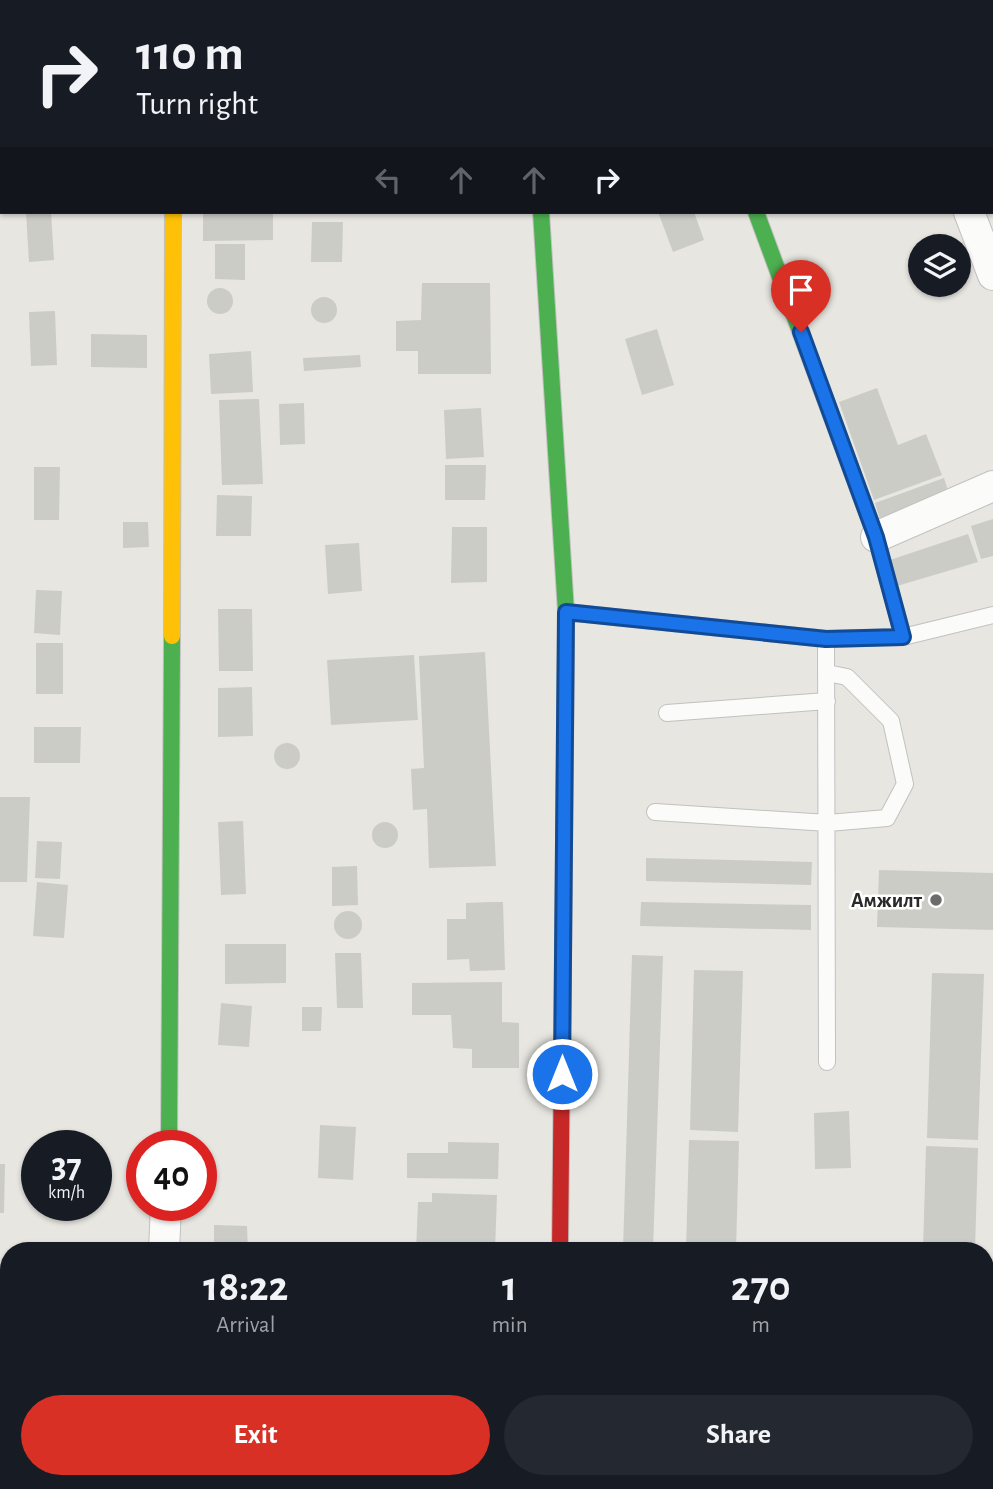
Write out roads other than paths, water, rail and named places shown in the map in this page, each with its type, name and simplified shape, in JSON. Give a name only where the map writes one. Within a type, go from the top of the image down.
[{"type":"street","points":[[170,1130],[173,214]]},
{"type":"street","points":[[541,214],[566,612],[559,1242]]},
{"type":"street","points":[[758,214],[876,537],[903,637]]},
{"type":"street","points":[[970,214],[993,275]]},
{"type":"street","points":[[876,537],[993,486]]},
{"type":"street","points":[[164,1242],[165,1221]]},
{"type":"lane","points":[[566,612],[826,639],[903,637],[993,615]]},
{"type":"lane","points":[[826,639],[827,1062]]},
{"type":"lane","points":[[655,812],[828,823],[887,818],[905,784],[891,721],[847,677],[827,673]]},
{"type":"lane","points":[[667,713],[827,701]]},
{"type":"place","name":"Амжилт","points":[[936,900]]}]
